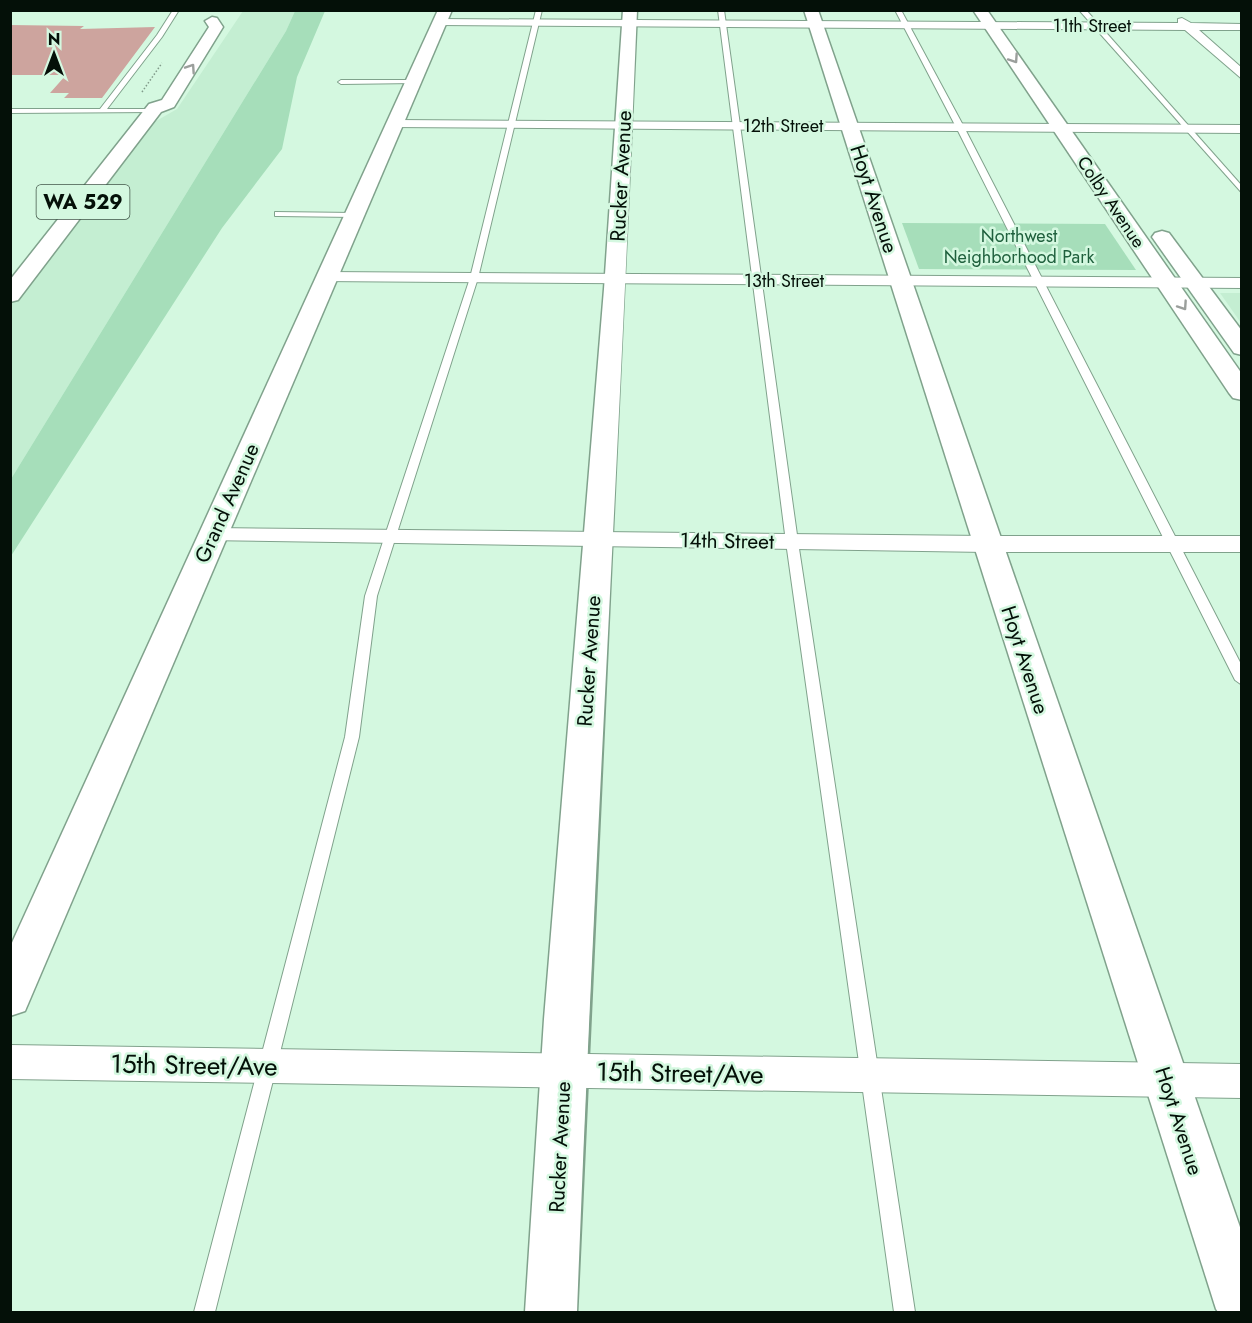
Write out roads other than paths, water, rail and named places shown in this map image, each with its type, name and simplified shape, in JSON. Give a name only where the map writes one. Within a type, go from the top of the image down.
[{"type":"street","points":[[1171,10],[1242,75]]},
{"type":"street","name":"WA 529","points":[[10,295],[153,110],[168,103],[216,27],[215,16]]},
{"type":"street","name":"11th Street","points":[[442,16],[536,23],[630,17],[814,18],[905,26],[995,18],[1096,27],[1242,27]]},
{"type":"street","name":"Grand Avenue","points":[[10,996],[442,16]]},
{"type":"street","name":"Rucker Avenue","points":[[551,1312],[630,17]]},
{"type":"street","name":"Hoyt Avenue","points":[[814,18],[986,544],[1242,1309]]},
{"type":"street","name":"Colby Avenue","points":[[995,18],[1061,128],[1242,393]]},
{"type":"street","name":"Colby Avenue","points":[[995,18],[1097,147]]},
{"type":"street","name":"12th Street","points":[[396,124],[1242,129]]},
{"type":"street","name":"Colby Avenue","points":[[1153,225],[1242,348]]},
{"type":"street","name":"13th Street","points":[[327,277],[1242,283]]},
{"type":"street","name":"14th Street","points":[[213,535],[986,544],[1242,544]]},
{"type":"street","name":"15th Street/Ave","points":[[10,1062],[1242,1082]]},
{"type":"lane","points":[[102,111],[160,36],[176,10]]},
{"type":"lane","points":[[204,1312],[352,737],[371,596],[474,278],[513,125],[539,10]]},
{"type":"lane","points":[[898,10],[1242,680]]},
{"type":"lane","points":[[1082,10],[1242,191]]},
{"type":"lane","points":[[722,18],[792,542],[905,1312]]},
{"type":"lane","points":[[341,82],[414,82]]},
{"type":"lane","points":[[60,120],[69,110]]},
{"type":"lane","points":[[10,111],[153,110]]},
{"type":"lane","points":[[278,214],[354,215]]},
{"type":"park label","name":"Northwest Neighborhood Park","points":[[1019,246]]}]
